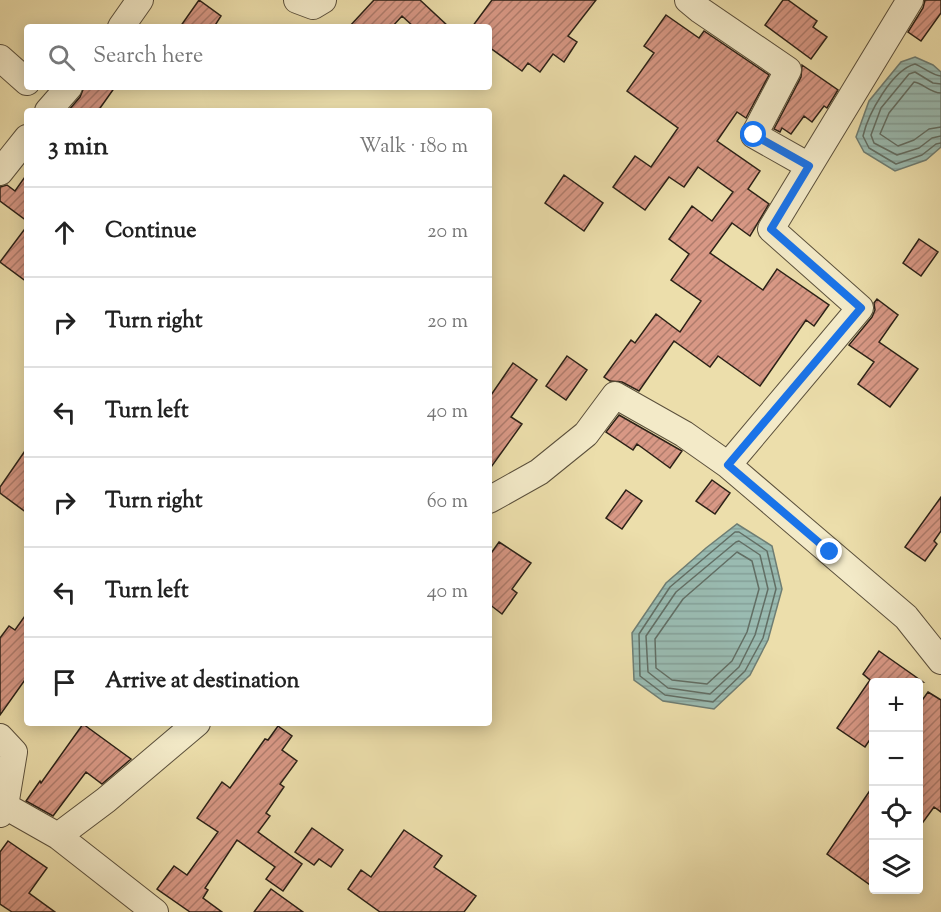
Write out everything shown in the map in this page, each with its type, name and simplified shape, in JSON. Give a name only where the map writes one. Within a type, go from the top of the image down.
[{"type":"street","points":[[123,24],[140,0]]},
{"type":"street","points":[[297,0],[313,6],[322,0]]},
{"type":"street","points":[[688,0],[788,70],[754,135],[809,166]]},
{"type":"street","points":[[728,465],[861,308],[771,229],[910,0]]},
{"type":"street","points":[[0,58],[24,79]]},
{"type":"street","points":[[38,90],[57,101]]},
{"type":"street","points":[[0,172],[24,142]]},
{"type":"street","points":[[492,498],[539,472],[586,434],[615,395],[684,434],[728,465],[906,617],[941,661]]},
{"type":"street","points":[[58,836],[106,801],[194,726]]},
{"type":"street","points":[[0,737],[14,752],[3,810],[58,836],[155,912]]},
{"type":"water","points":[[915,57],[933,65],[941,72],[941,147],[926,160],[895,171],[864,152],[856,137],[869,101],[901,62]]},
{"type":"water","points":[[737,524],[772,546],[782,589],[768,640],[750,675],[714,709],[663,701],[634,680],[632,633],[666,583]]},
{"type":"building","points":[[199,0],[221,16],[216,24],[182,24]]},
{"type":"building","points":[[374,0],[420,0],[446,24],[411,24],[402,16],[395,24],[352,24]]},
{"type":"building","points":[[492,0],[596,0],[568,36],[577,42],[564,62],[553,54],[540,72],[528,63],[522,71],[492,49],[492,24],[474,24]]},
{"type":"building","points":[[783,0],[788,0],[817,21],[813,27],[827,37],[811,59],[765,25]]},
{"type":"building","points":[[925,0],[941,0],[941,13],[921,41],[908,32],[923,8]]},
{"type":"building","points":[[666,15],[699,38],[704,31],[769,75],[746,118],[737,112],[717,141],[760,171],[748,189],[769,204],[750,236],[732,223],[710,253],[763,290],[777,269],[829,305],[814,326],[806,320],[760,386],[718,356],[710,367],[674,341],[639,391],[622,382],[610,381],[604,377],[631,340],[635,343],[656,314],[680,332],[701,301],[671,280],[689,254],[669,239],[692,206],[712,221],[733,192],[698,167],[684,187],[669,177],[645,210],[613,187],[635,156],[651,167],[678,128],[627,91],[654,53],[644,46]]},
{"type":"building","points":[[802,65],[838,90],[827,108],[824,106],[812,122],[804,116],[791,134],[782,128],[780,132],[774,129],[801,77]]},
{"type":"building","points":[[83,90],[113,90],[100,108],[71,108]]},
{"type":"building","points":[[564,175],[603,203],[584,231],[545,203]]},
{"type":"building","points":[[24,178],[24,219],[0,201],[0,187],[7,185],[15,191]]},
{"type":"building","points":[[24,230],[24,280],[0,262]]},
{"type":"building","points":[[919,239],[938,252],[921,276],[903,263]]},
{"type":"building","points":[[877,299],[898,315],[879,342],[918,369],[890,407],[858,384],[874,362],[849,345],[872,317],[875,310],[874,303]]},
{"type":"building","points":[[567,356],[587,370],[566,400],[546,386]]},
{"type":"building","points":[[513,363],[537,380],[511,417],[522,424],[492,466],[492,394]]},
{"type":"building","points":[[619,415],[682,451],[670,468],[637,444],[633,450],[606,432]]},
{"type":"building","points":[[24,452],[24,511],[0,493],[0,487]]},
{"type":"building","points":[[712,480],[730,493],[715,514],[696,501]]},
{"type":"building","points":[[626,490],[642,501],[622,529],[606,518]]},
{"type":"building","points":[[941,497],[941,531],[934,541],[937,544],[925,561],[905,547]]},
{"type":"building","points":[[499,542],[531,563],[512,589],[517,593],[502,614],[492,606],[492,552]]},
{"type":"building","points":[[24,617],[24,681],[0,715],[0,638],[9,626],[15,630]]},
{"type":"building","points":[[879,651],[917,678],[869,679],[863,674]]},
{"type":"building","points":[[869,681],[869,741],[865,747],[837,728]]},
{"type":"building","points":[[928,692],[941,700],[941,812],[934,807],[923,822],[923,732],[923,699]]},
{"type":"building","points":[[82,726],[86,726],[131,759],[102,784],[86,772],[53,816],[26,801],[40,781],[41,783]]},
{"type":"building","points":[[278,726],[292,736],[282,750],[297,761],[280,784],[284,787],[266,813],[270,816],[258,832],[302,864],[283,891],[266,879],[275,867],[237,840],[205,888],[208,890],[203,898],[222,912],[190,912],[157,889],[174,866],[187,875],[218,832],[197,818],[222,782],[230,788],[265,739],[268,740]]},
{"type":"building","points":[[869,792],[869,884],[827,854]]},
{"type":"building","points":[[312,828],[343,850],[331,867],[319,859],[314,865],[295,852]]},
{"type":"building","points":[[404,830],[442,856],[434,867],[476,896],[464,912],[380,912],[348,889],[361,870],[371,877]]},
{"type":"building","points":[[8,841],[47,868],[29,893],[55,912],[12,912],[0,904],[0,852]]},
{"type":"building","points":[[271,889],[303,912],[254,912]]},
{"type":"route","points":[[754,135],[809,166],[771,229],[861,308],[728,465],[830,552]]}]
